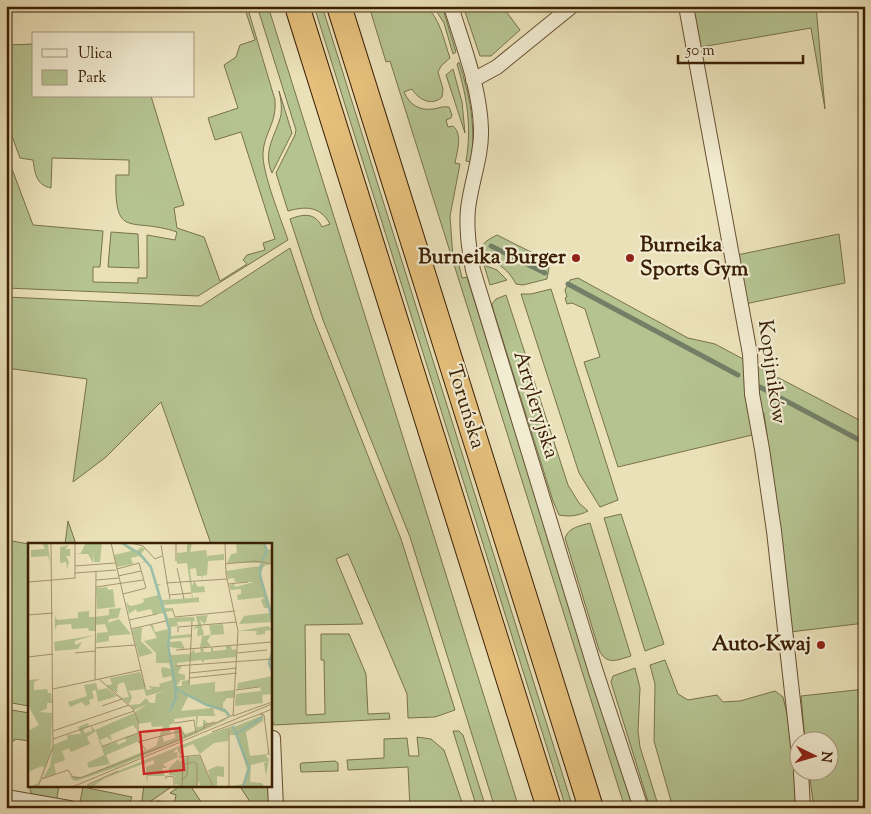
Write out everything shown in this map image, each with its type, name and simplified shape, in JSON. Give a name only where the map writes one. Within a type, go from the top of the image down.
[{"type":"highway","name":"Toruńska","points":[[298,6],[549,808]]},
{"type":"highway","name":"Toruńska","points":[[339,6],[591,808]]},
{"type":"street","name":"Artyleryjska","points":[[451,6],[473,80],[480,113],[481,131],[468,209],[468,230],[473,270],[596,672],[641,808]]},
{"type":"street","points":[[473,80],[497,67],[572,6]]},
{"type":"street","name":"Kopijników","points":[[686,6],[750,354],[752,394],[774,532],[796,732]]},
{"type":"street","points":[[273,738],[276,808]]},
{"type":"street","points":[[802,782],[803,808]]},
{"type":"street","points":[[6,796],[69,808]]},
{"type":"green space","points":[[244,6],[247,6],[275,100],[274,115],[263,153],[269,184],[288,240],[198,296],[6,288],[6,153],[33,225],[103,231],[100,267],[93,267],[93,282],[138,283],[138,278],[147,278],[147,235],[175,240],[177,232],[128,223],[122,218],[118,210],[116,196],[116,175],[129,175],[129,160],[52,158],[51,188],[39,181],[33,160],[20,158],[6,120],[6,45],[32,44],[32,98],[152,98],[184,205],[174,208],[177,228],[204,237],[220,281],[247,264],[243,260],[247,255],[265,250],[263,243],[275,239],[241,132],[215,140],[208,118],[238,108],[224,65],[236,57],[240,45],[255,40]]},
{"type":"green space","points":[[257,6],[268,6],[519,808],[495,808],[410,537],[323,320],[290,219],[308,215],[316,219],[322,227],[330,224],[322,214],[312,209],[301,208],[288,211],[276,173],[296,130]]},
{"type":"green space","points":[[314,6],[322,6],[573,808],[566,808]]},
{"type":"green space","points":[[369,6],[425,6],[438,23],[450,58],[441,66],[438,72],[443,89],[442,97],[438,100],[429,102],[421,99],[412,89],[404,92],[409,100],[419,108],[449,107],[452,115],[451,118],[446,120],[448,127],[453,126],[458,134],[455,163],[460,164],[450,216],[453,258],[459,265],[462,278],[467,277],[633,808],[625,808],[390,61],[386,62]]},
{"type":"green space","points":[[433,6],[442,6],[456,52],[453,54],[444,23]]},
{"type":"green space","points":[[463,6],[502,6],[520,30],[491,56],[480,56]]},
{"type":"green space","points":[[693,6],[816,6],[825,109],[811,28],[701,47]]},
{"type":"green space","points":[[459,62],[471,112],[473,136],[471,162],[466,161],[469,136],[468,112],[457,64]]},
{"type":"green space","points":[[453,69],[462,102],[465,133],[446,75]]},
{"type":"green space","points":[[279,91],[292,133],[272,173],[268,157],[281,115]]},
{"type":"green space","points":[[111,232],[138,234],[139,268],[108,267]]},
{"type":"green space","points":[[839,234],[845,283],[745,304],[737,255]]},
{"type":"green space","points":[[497,235],[547,260],[549,268],[547,279],[523,285],[516,284],[509,273],[501,266],[479,256],[480,249],[484,243]]},
{"type":"green space","points":[[290,248],[313,317],[401,539],[455,710],[435,717],[408,718],[407,694],[348,554],[336,559],[363,624],[305,625],[306,715],[325,714],[324,660],[321,660],[321,634],[349,634],[366,674],[368,714],[389,713],[390,719],[274,725],[271,717],[271,543],[211,543],[161,402],[106,457],[73,482],[87,379],[6,368],[6,297],[201,306]]},
{"type":"green space","points":[[484,265],[497,270],[507,280],[490,285]]},
{"type":"green space","points":[[578,278],[688,338],[715,344],[745,360],[752,435],[618,467],[584,362],[600,357],[585,309],[572,303],[567,304],[565,298],[567,297],[565,290],[570,280]]},
{"type":"green space","points":[[551,289],[618,500],[600,507],[579,473],[521,294],[531,294]]},
{"type":"green space","points":[[506,295],[568,485],[579,503],[588,511],[581,514],[559,515],[553,501],[493,309],[492,304],[496,299]]},
{"type":"green space","points":[[756,366],[865,423],[865,623],[790,632],[785,566],[764,413],[759,411]]},
{"type":"green space","points":[[621,514],[664,644],[645,651],[604,518]]},
{"type":"green space","points":[[68,521],[76,543],[65,543]]},
{"type":"green space","points":[[590,523],[631,656],[617,660],[605,658],[599,650],[565,538],[572,529]]},
{"type":"green space","points":[[6,540],[28,544],[28,706],[6,702]]},
{"type":"green space","points":[[665,660],[678,694],[688,700],[717,695],[723,702],[740,701],[775,691],[783,697],[791,732],[788,732],[788,782],[796,782],[797,808],[673,808],[654,741],[655,684],[650,665]]},
{"type":"green space","points":[[635,668],[640,688],[638,731],[640,747],[659,808],[650,808],[611,682],[613,676]]},
{"type":"green space","points":[[865,689],[865,808],[814,808],[810,782],[838,782],[838,732],[804,732],[801,696]]},
{"type":"green space","points":[[6,709],[28,713],[28,741],[6,740]]},
{"type":"green space","points":[[453,731],[459,731],[463,735],[486,808],[477,808]]},
{"type":"green space","points":[[417,737],[431,739],[444,750],[464,808],[410,808],[408,767],[348,770],[347,760],[384,758],[384,739],[407,738],[409,756],[419,756]]},
{"type":"green space","points":[[335,761],[338,763],[338,771],[301,772],[300,764],[302,763]]},
{"type":"green space","points":[[31,786],[59,786],[57,798],[54,800],[32,796]]},
{"type":"green space","points":[[144,786],[173,786],[141,808]]},
{"type":"green space","points":[[180,786],[191,786],[205,808],[148,808],[158,801],[174,805],[176,795],[170,793]]},
{"type":"green space","points":[[240,786],[268,786],[269,808],[254,808]]},
{"type":"green space","points":[[83,787],[132,797],[126,807],[117,809],[81,805]]},
{"type":"waterway","points":[[491,246],[545,273]]},
{"type":"waterway","points":[[568,284],[738,375]]},
{"type":"waterway","points":[[760,387],[865,443]]},
{"type":"place","name":"Burneika Burger","points":[[576,258]]},
{"type":"place","name":"Burneika Sports Gym","points":[[630,258]]},
{"type":"place","name":"Auto-Kwaj","points":[[821,645]]}]
